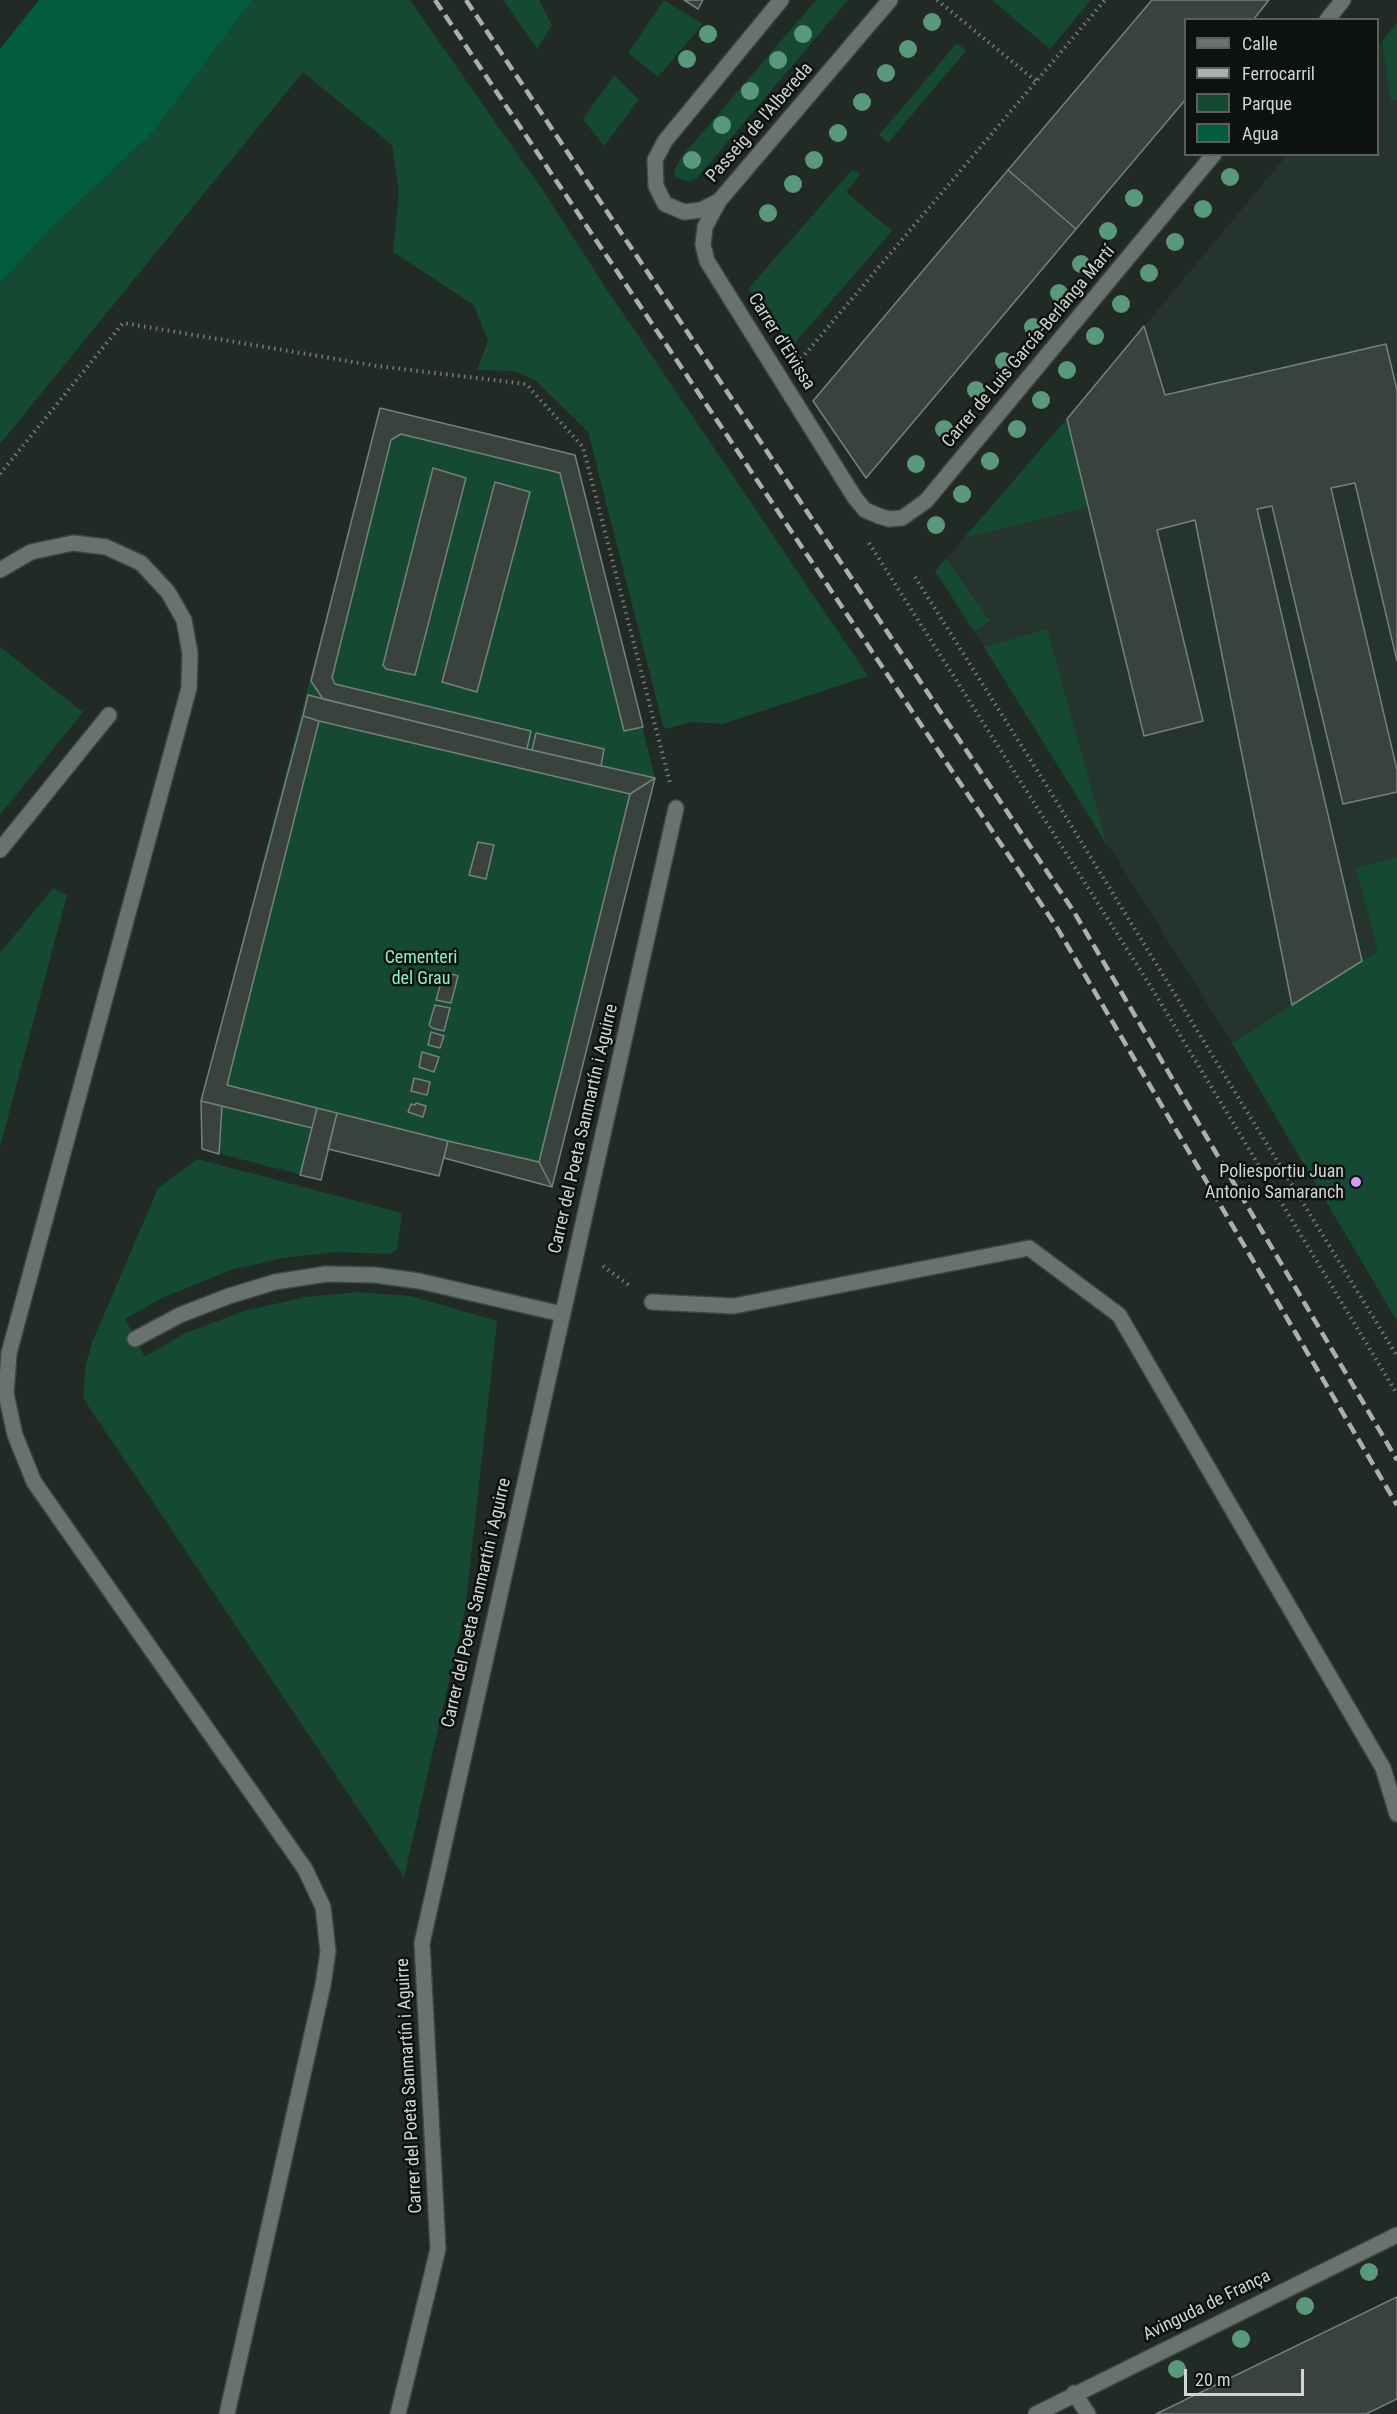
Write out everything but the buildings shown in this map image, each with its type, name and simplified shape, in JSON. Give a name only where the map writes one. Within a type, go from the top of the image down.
[{"type":"street","name":"Passeig de l'Albereda","points":[[781,0],[665,141],[655,160],[656,186],[665,204],[684,212],[701,210],[719,201],[891,0]]},
{"type":"street","points":[[1329,18],[1343,0]]},
{"type":"street","name":"Carrer de Luis García-Berlanga Martí","points":[[855,498],[865,510],[889,519],[902,518],[926,501],[1212,156]]},
{"type":"street","name":"Carrer d'Eivissa","points":[[719,201],[705,227],[703,245],[707,261],[855,498]]},
{"type":"street","points":[[0,570],[32,552],[73,543],[106,547],[141,564],[168,592],[183,620],[190,653],[189,688],[9,1353],[3,1395],[15,1435],[34,1482],[305,1869],[323,1907],[328,1951],[322,1985],[227,2414]]},
{"type":"street","points":[[0,850],[109,715]]},
{"type":"street","name":"Carrer del Poeta Sanmartín i Aguirre","points":[[398,2414],[438,2250],[422,1943],[676,808]]},
{"type":"street","points":[[652,1302],[734,1306],[1029,1248],[1119,1315],[1383,1768],[1397,1814]]},
{"type":"street","points":[[135,1339],[180,1315],[229,1296],[275,1282],[326,1274],[375,1275],[419,1281],[562,1314]]},
{"type":"street","name":"Avinguda de França","points":[[1036,2414],[1074,2393],[1397,2235]]},
{"type":"street","points":[[1074,2393],[1088,2414]]},
{"type":"path","points":[[937,0],[1036,81]]},
{"type":"path","points":[[782,381],[1105,0]]},
{"type":"path","points":[[0,474],[123,323],[377,366],[526,384],[583,447],[676,808]]},
{"type":"path","points":[[864,537],[1151,987],[1397,1394]]},
{"type":"path","points":[[915,578],[1050,791],[1397,1356]]},
{"type":"path","points":[[577,1249],[652,1302]]},
{"type":"shaded area","points":[[1397,23],[1397,939],[1232,1043],[935,571],[1067,419],[1286,156],[1379,156],[1379,46]]},
{"type":"green space","points":[[252,0],[410,0],[542,189],[606,288],[868,676],[722,724],[693,722],[664,729],[588,432],[535,380],[515,371],[477,370],[488,341],[474,305],[393,252],[399,191],[392,145],[303,72],[0,444],[0,283],[51,228],[152,133]]},
{"type":"green space","points":[[503,0],[539,0],[552,25],[537,49]]},
{"type":"green space","points":[[664,0],[703,24],[658,77],[628,53]]},
{"type":"green space","points":[[816,0],[848,0],[697,178],[689,182],[675,177],[674,170],[683,155]]},
{"type":"green space","points":[[992,0],[1091,0],[1050,49]]},
{"type":"green space","points":[[1397,23],[1397,100],[1391,101],[1382,41]]},
{"type":"green space","points":[[957,43],[966,51],[888,143],[879,135]]},
{"type":"green space","points":[[614,75],[639,100],[604,146],[583,119]]},
{"type":"green space","points":[[853,169],[860,175],[846,192],[892,231],[789,350],[748,289]]},
{"type":"green space","name":"Cementeri del Grau","points":[[380,408],[575,455],[655,778],[552,1187],[444,1159],[439,1176],[329,1149],[321,1180],[202,1149],[201,1101]]},
{"type":"green space","points":[[1067,419],[1088,507],[964,538]]},
{"type":"green space","points":[[946,558],[990,621],[974,631],[935,571]]},
{"type":"green space","points":[[1047,629],[1107,845],[984,647]]},
{"type":"green space","points":[[0,647],[83,712],[0,815]]},
{"type":"green space","name":"Poliesportiu Juan Antonio Samaranch","points":[[1397,857],[1397,1321],[1232,1043],[1378,951],[1356,868]]},
{"type":"green space","points":[[53,888],[67,895],[0,1147],[0,953]]},
{"type":"green space","points":[[197,1159],[402,1213],[397,1250],[389,1254],[336,1252],[283,1258],[231,1270],[162,1298],[125,1319],[145,1357],[183,1334],[244,1311],[305,1297],[358,1292],[410,1296],[497,1321],[465,1611],[404,1877],[83,1398],[86,1364],[92,1343],[158,1188]]},
{"type":"water","points":[[39,0],[252,0],[152,133],[51,228],[0,283],[0,49]]},
{"type":"railway","points":[[435,0],[1056,926],[1397,1505]]},
{"type":"railway","points":[[466,0],[1074,912],[1397,1460]]},
{"type":"place","name":"Poliesportiu Juan Antonio Samaranch","points":[[1356,1182]]}]
